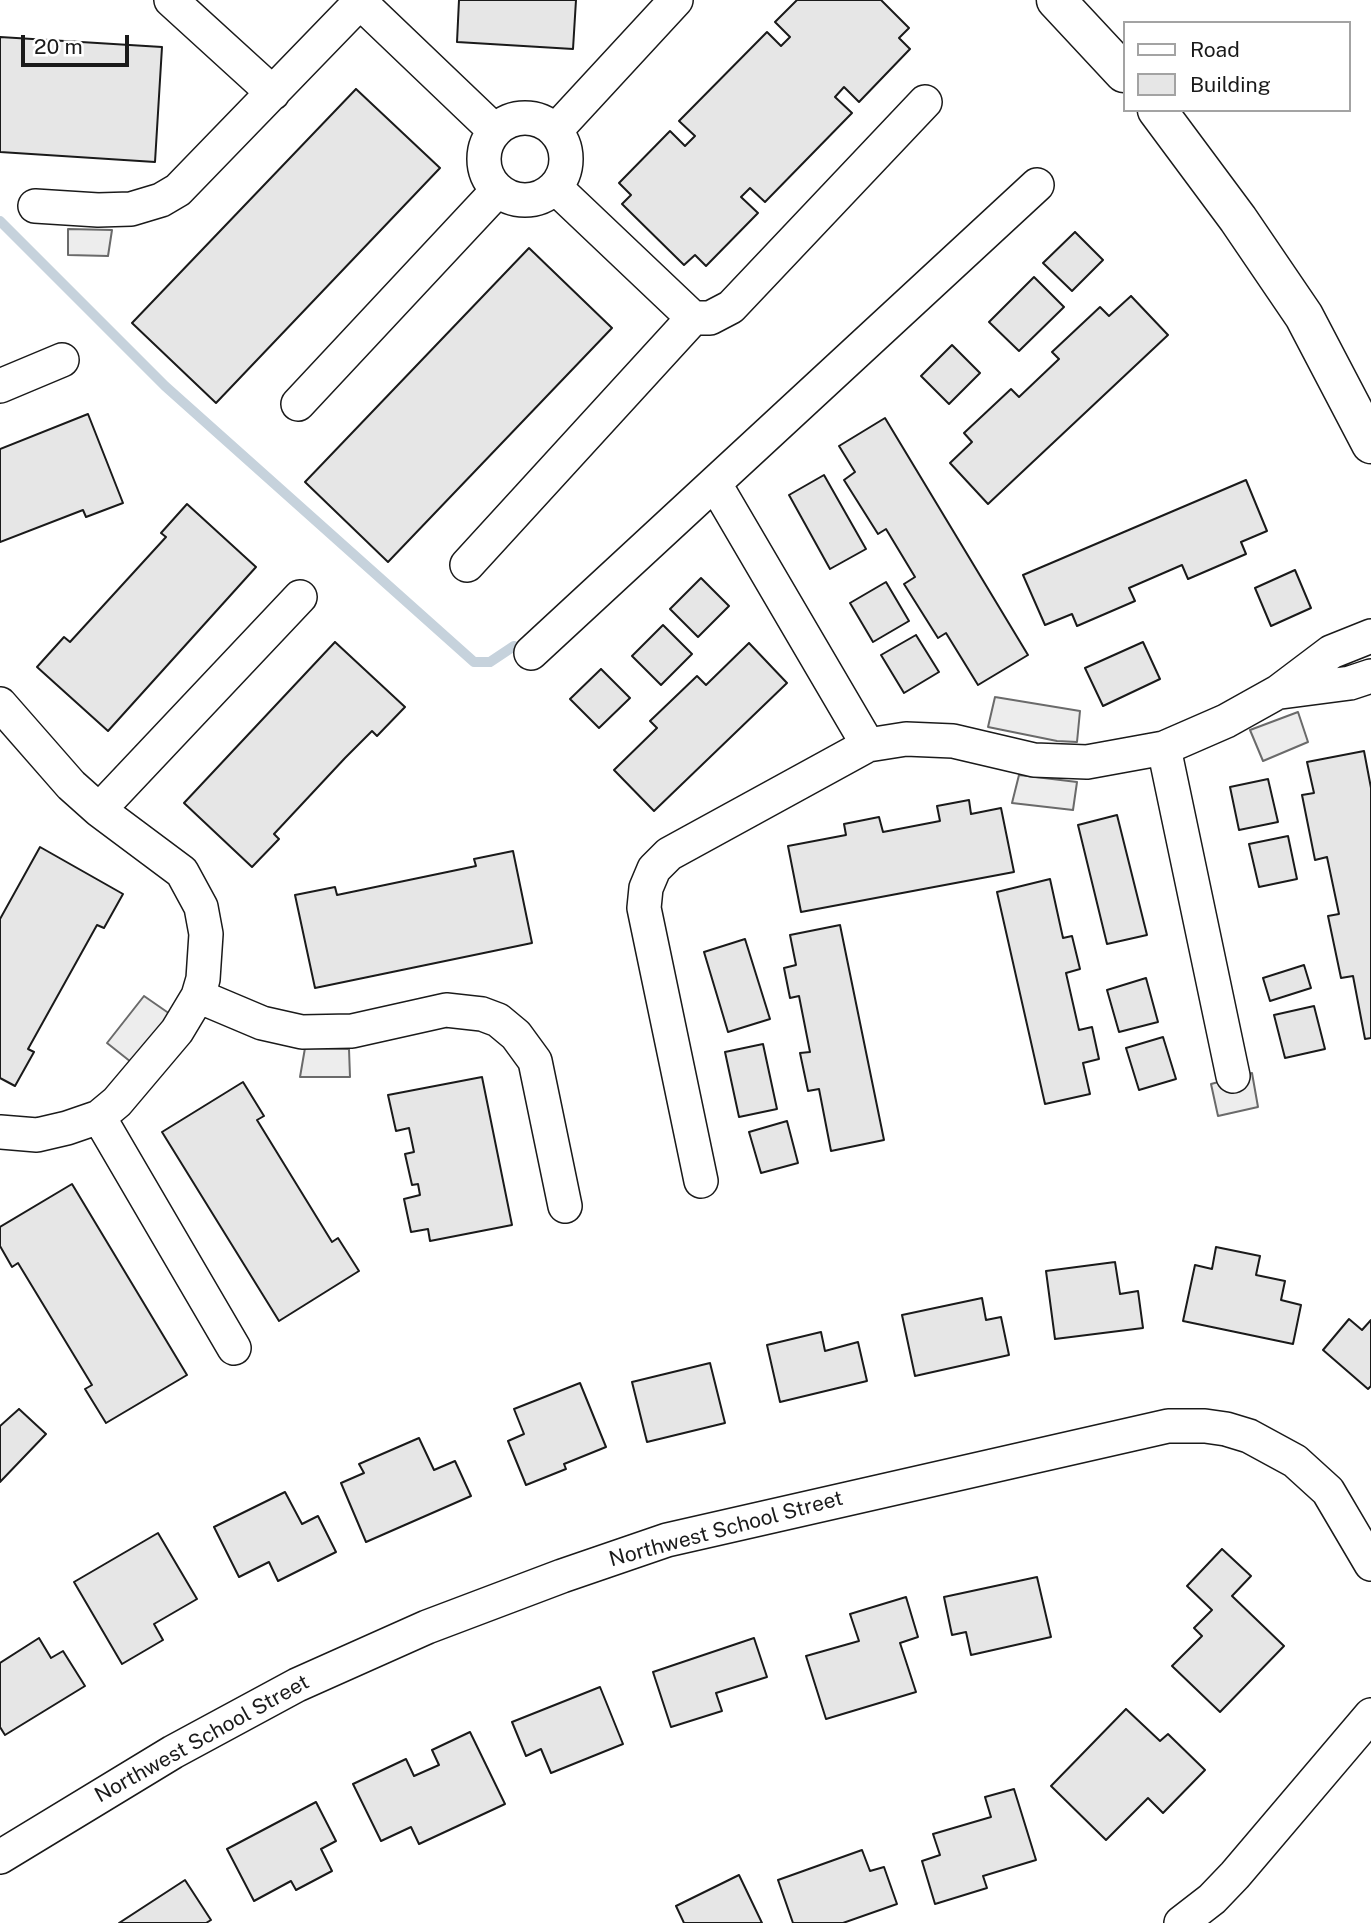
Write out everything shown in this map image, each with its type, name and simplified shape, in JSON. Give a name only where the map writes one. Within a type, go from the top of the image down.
[{"type":"street","points":[[171,0],[273,93]]},
{"type":"street","points":[[1056,0],[1122,71]]},
{"type":"street","points":[[35,205],[98,211],[131,209],[161,200],[193,176],[361,1],[495,131]]},
{"type":"street","points":[[555,131],[665,4]]},
{"type":"street","points":[[556,188],[693,318],[710,318],[731,307],[925,102]]},
{"type":"street","points":[[1158,112],[1286,287],[1358,414],[1371,444]]},
{"type":"street","points":[[533,118],[555,131],[566,155],[564,174],[556,188],[536,200],[527,201],[517,201],[497,191],[488,177],[484,162],[486,145],[495,131],[514,119],[533,118]]},
{"type":"street","points":[[531,653],[1037,185]]},
{"type":"street","points":[[298,404],[497,191]]},
{"type":"street","points":[[467,565],[693,318]]},
{"type":"street","points":[[0,386],[62,360]]},
{"type":"street","points":[[715,484],[868,745]]},
{"type":"street","points":[[99,810],[300,597]]},
{"type":"street","points":[[701,1181],[644,908],[646,887],[654,869],[668,854],[868,745],[906,739],[953,741],[1034,760],[1087,762],[1164,748],[1226,721],[1279,692],[1331,652],[1371,636]]},
{"type":"street","points":[[1279,692],[1350,683],[1371,676]]},
{"type":"street","points":[[0,704],[62,775],[99,810],[182,872],[194,890],[205,920],[206,934],[203,979],[198,996],[177,1031],[156,1057],[99,1117],[37,1135],[0,1132]]},
{"type":"street","points":[[1164,748],[1233,1076]]},
{"type":"street","points":[[198,996],[262,1023],[312,1032],[352,1031],[446,1010],[482,1014],[498,1020],[521,1040],[535,1061],[565,1206]]},
{"type":"street","points":[[99,1117],[234,1348]]},
{"type":"street","name":"Northwest School Street","points":[[0,1857],[173,1752],[297,1685],[427,1627],[562,1576],[667,1540],[1168,1426],[1226,1429],[1261,1442],[1295,1461],[1328,1491],[1371,1564]]},
{"type":"street","points":[[1181,1923],[1212,1899],[1235,1875],[1371,1714]]},
{"type":"shaded area","points":[[68,229],[112,230],[108,256],[68,255]]},
{"type":"shaded area","points":[[995,697],[1080,711],[1077,742],[1057,741],[988,727]]},
{"type":"shaded area","points":[[1298,712],[1308,742],[1263,761],[1250,730]]},
{"type":"shaded area","points":[[1019,775],[1077,782],[1073,810],[1012,803]]},
{"type":"shaded area","points":[[144,996],[170,1014],[131,1062],[107,1043]]},
{"type":"shaded area","points":[[305,1048],[349,1049],[350,1077],[300,1077]]},
{"type":"shaded area","points":[[1252,1073],[1258,1107],[1218,1116],[1211,1084]]},
{"type":"building","points":[[459,0],[576,0],[573,49],[457,42]]},
{"type":"building","points":[[797,0],[881,0],[909,28],[899,38],[910,49],[859,102],[844,87],[835,97],[852,113],[765,202],[750,188],[741,197],[758,213],[706,266],[695,255],[684,265],[622,204],[631,195],[619,183],[670,131],[685,146],[695,136],[679,121],[767,32],[781,46],[790,37],[775,22]]},
{"type":"building","points":[[0,37],[162,47],[155,162],[0,152]]},
{"type":"building","points":[[356,89],[440,168],[216,403],[132,323]]},
{"type":"building","points":[[1075,232],[1103,260],[1072,291],[1043,263]]},
{"type":"building","points":[[529,248],[612,328],[388,562],[305,482]]},
{"type":"building","points":[[1034,277],[1064,307],[1019,351],[989,322]]},
{"type":"building","points":[[1131,296],[1168,335],[988,504],[950,463],[972,442],[964,433],[1011,389],[1019,397],[1059,359],[1052,352],[1100,307],[1109,316]]},
{"type":"building","points":[[952,345],[980,373],[949,404],[921,376]]},
{"type":"building","points":[[88,414],[123,503],[86,517],[83,510],[0,542],[0,449]]},
{"type":"building","points":[[885,418],[1028,655],[978,685],[946,633],[938,638],[904,584],[915,577],[886,529],[878,534],[844,480],[855,472],[839,446]]},
{"type":"building","points":[[824,475],[866,549],[830,569],[789,495]]},
{"type":"building","points":[[1246,480],[1267,531],[1241,542],[1246,554],[1188,579],[1182,565],[1129,588],[1135,601],[1077,626],[1072,614],[1045,625],[1023,575]]},
{"type":"building","points":[[187,504],[256,567],[108,731],[37,667],[64,637],[70,642],[166,537],[161,533]]},
{"type":"building","points":[[1295,570],[1311,608],[1271,626],[1255,588]]},
{"type":"building","points":[[701,578],[729,606],[698,637],[670,609]]},
{"type":"building","points":[[886,582],[909,621],[873,642],[850,603]]},
{"type":"building","points":[[663,625],[692,654],[661,685],[632,656]]},
{"type":"building","points":[[916,635],[939,672],[904,693],[881,655]]},
{"type":"building","points":[[335,642],[405,707],[377,736],[372,731],[345,758],[274,834],[279,839],[252,867],[184,803]]},
{"type":"building","points":[[1143,642],[1160,679],[1103,706],[1085,668]]},
{"type":"building","points":[[749,643],[787,683],[654,811],[614,770],[657,728],[650,721],[697,676],[706,685]]},
{"type":"building","points":[[601,669],[630,698],[599,728],[570,699]]},
{"type":"building","points":[[1364,751],[1371,788],[1371,1038],[1365,1039],[1353,976],[1341,978],[1328,916],[1339,914],[1327,857],[1315,860],[1302,795],[1314,793],[1307,762]]},
{"type":"building","points":[[1268,779],[1278,822],[1239,830],[1230,787]]},
{"type":"building","points":[[969,800],[971,814],[1001,808],[1014,872],[801,912],[788,846],[846,835],[844,824],[879,817],[883,832],[940,821],[937,806]]},
{"type":"building","points":[[1117,815],[1147,935],[1107,944],[1078,825]]},
{"type":"building","points":[[1288,836],[1297,879],[1259,887],[1249,844]]},
{"type":"building","points":[[40,847],[123,894],[104,928],[97,925],[28,1049],[34,1052],[15,1086],[0,1078],[0,919]]},
{"type":"building","points":[[513,851],[532,943],[315,988],[295,895],[335,887],[337,895],[476,866],[474,859]]},
{"type":"building","points":[[1050,879],[1063,938],[1072,936],[1080,969],[1066,973],[1079,1030],[1092,1027],[1099,1059],[1083,1063],[1090,1094],[1045,1104],[997,892]]},
{"type":"building","points":[[840,925],[884,1140],[831,1151],[819,1089],[808,1091],[800,1053],[810,1052],[799,996],[790,998],[784,968],[796,965],[790,935]]},
{"type":"building","points":[[745,939],[770,1019],[728,1032],[704,952]]},
{"type":"building","points":[[1304,965],[1311,988],[1270,1001],[1263,978]]},
{"type":"building","points":[[1146,978],[1158,1022],[1119,1032],[1107,990]]},
{"type":"building","points":[[1314,1006],[1325,1049],[1285,1058],[1274,1015]]},
{"type":"building","points":[[1163,1037],[1176,1079],[1139,1090],[1126,1048]]},
{"type":"building","points":[[763,1044],[777,1109],[739,1117],[725,1052]]},
{"type":"building","points":[[482,1077],[512,1225],[430,1241],[428,1229],[411,1232],[404,1199],[420,1195],[418,1184],[412,1185],[405,1154],[414,1152],[409,1128],[396,1131],[388,1095]]},
{"type":"building","points":[[243,1082],[264,1116],[257,1120],[332,1242],[338,1238],[359,1271],[279,1321],[162,1132]]},
{"type":"building","points":[[787,1121],[798,1163],[761,1173],[749,1132]]},
{"type":"building","points":[[72,1184],[187,1375],[106,1423],[85,1389],[92,1385],[18,1263],[12,1267],[0,1246],[0,1227]]},
{"type":"building","points":[[1216,1247],[1260,1256],[1256,1275],[1285,1281],[1281,1300],[1301,1305],[1293,1344],[1183,1321],[1195,1265],[1212,1269]]},
{"type":"building","points":[[1115,1262],[1120,1294],[1138,1291],[1143,1328],[1055,1339],[1046,1271]]},
{"type":"building","points":[[982,1298],[986,1320],[1001,1317],[1009,1355],[915,1376],[902,1315]]},
{"type":"building","points":[[1349,1319],[1362,1330],[1371,1320],[1371,1386],[1368,1389],[1323,1350]]},
{"type":"building","points":[[821,1332],[825,1351],[858,1342],[867,1381],[780,1402],[767,1345]]},
{"type":"building","points":[[710,1363],[725,1423],[647,1442],[632,1382]]},
{"type":"building","points":[[580,1383],[606,1447],[564,1464],[566,1469],[526,1485],[508,1441],[524,1434],[514,1409]]},
{"type":"building","points":[[19,1409],[46,1434],[0,1482],[0,1426]]},
{"type":"building","points":[[419,1438],[434,1470],[455,1461],[471,1496],[366,1542],[341,1483],[364,1473],[359,1464]]},
{"type":"building","points":[[285,1492],[302,1524],[318,1516],[336,1552],[278,1581],[269,1562],[239,1577],[214,1527]]},
{"type":"building","points":[[158,1533],[197,1599],[154,1624],[163,1640],[122,1664],[74,1582]]},
{"type":"building","points":[[1222,1549],[1251,1576],[1232,1596],[1284,1646],[1220,1712],[1172,1666],[1202,1636],[1194,1628],[1212,1610],[1187,1586]]},
{"type":"building","points":[[1037,1577],[1051,1637],[971,1655],[966,1632],[952,1635],[944,1597]]},
{"type":"building","points":[[906,1597],[918,1637],[900,1643],[916,1692],[826,1719],[806,1656],[859,1641],[850,1614]]},
{"type":"building","points":[[39,1638],[51,1658],[63,1651],[85,1686],[5,1735],[0,1727],[0,1663]]},
{"type":"building","points":[[754,1638],[767,1677],[716,1693],[722,1711],[671,1727],[653,1672]]},
{"type":"building","points":[[600,1687],[623,1744],[551,1773],[541,1749],[526,1756],[512,1722]]},
{"type":"building","points":[[1126,1709],[1160,1741],[1168,1734],[1205,1770],[1163,1813],[1148,1798],[1106,1840],[1051,1786]]},
{"type":"building","points":[[470,1732],[505,1804],[419,1844],[411,1827],[381,1841],[353,1784],[406,1759],[414,1776],[439,1765],[432,1750]]},
{"type":"building","points":[[1014,1789],[1036,1860],[983,1876],[987,1888],[935,1904],[922,1861],[940,1855],[933,1834],[991,1817],[985,1797]]},
{"type":"building","points":[[316,1802],[336,1841],[321,1849],[332,1871],[296,1890],[291,1881],[254,1901],[227,1849]]},
{"type":"building","points":[[862,1850],[870,1871],[884,1867],[897,1904],[843,1923],[793,1923],[778,1880]]},
{"type":"building","points":[[739,1875],[762,1923],[684,1923],[676,1906]]},
{"type":"building","points":[[185,1880],[211,1920],[206,1923],[119,1923]]},
{"type":"waterway","points":[[0,221],[165,386],[474,662],[490,662],[514,646]]}]
